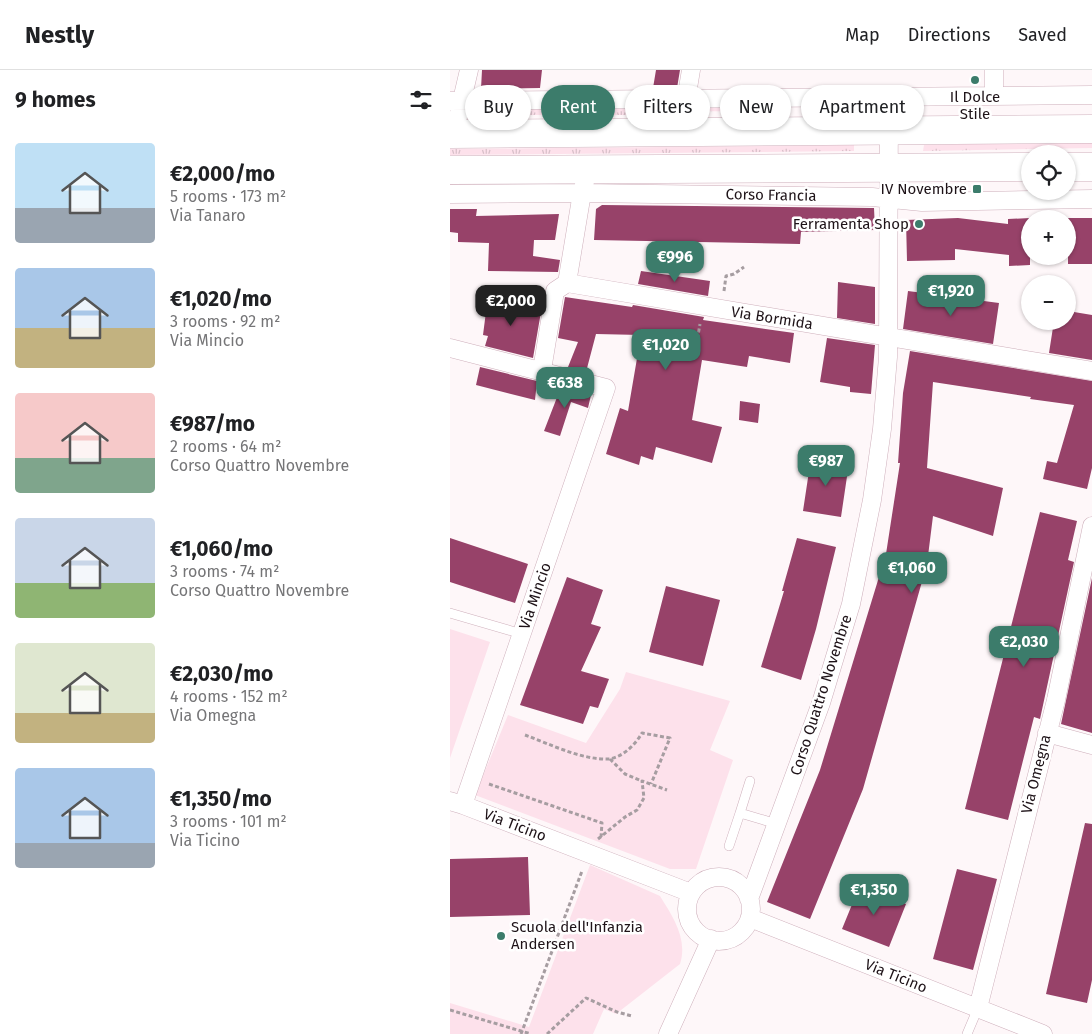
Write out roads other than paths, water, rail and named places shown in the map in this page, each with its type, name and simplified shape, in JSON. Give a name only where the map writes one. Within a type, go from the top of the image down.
[{"type":"main road","points":[[452,134],[1092,129]]},
{"type":"main road","points":[[1076,167],[1092,167]]},
{"type":"main road","name":"Corso Francia","points":[[450,170],[585,181],[889,168],[1021,168]]},
{"type":"street","points":[[452,134],[456,101],[468,70]]},
{"type":"street","points":[[686,85],[691,70]]},
{"type":"street","points":[[994,70],[994,96]]},
{"type":"street","points":[[924,97],[1092,95]]},
{"type":"street","points":[[710,100],[801,98]]},
{"type":"street","points":[[456,101],[625,100]]},
{"type":"street","name":"Corso Quattro Novembre","points":[[749,898],[822,703],[851,604],[872,500],[882,429],[888,337],[889,131]]},
{"type":"street","points":[[450,348],[542,370],[555,291],[567,284],[585,181]]},
{"type":"street","name":"Corso Francia","points":[[450,194],[585,181],[888,197],[922,202],[1092,199]]},
{"type":"street","name":"Via Bormida","points":[[567,284],[1092,371]]},
{"type":"street","name":"Via Mincio","points":[[456,803],[473,777],[606,388],[542,370]]},
{"type":"street","name":"Via Omegna","points":[[978,1008],[1046,733],[1056,700],[1091,535]]},
{"type":"street","points":[[1046,733],[1092,745]]},
{"type":"street","name":"Via Ticino","points":[[456,803],[691,893]]},
{"type":"street","points":[[727,878],[737,882],[749,898],[750,918],[739,934],[730,939],[710,939],[702,935],[695,929],[687,912],[691,893],[707,879],[727,878]]},
{"type":"street","name":"Via Ticino","points":[[750,918],[1043,1034]]},
{"type":"street","points":[[668,1034],[710,939]]},
{"type":"lane","points":[[450,613],[522,634]]},
{"type":"lane","points":[[729,846],[750,781]]},
{"type":"lane","points":[[740,813],[777,824]]},
{"type":"lane","points":[[967,1034],[978,1008]]},
{"type":"place","name":"Il Dolce Stile","points":[[975,80]]},
{"type":"place","name":"IV Novembre","points":[[977,189]]},
{"type":"place","name":"Ferramenta Shop","points":[[919,224]]},
{"type":"place","name":"Scuola dell'Infanzia Andersen","points":[[501,936]]}]
